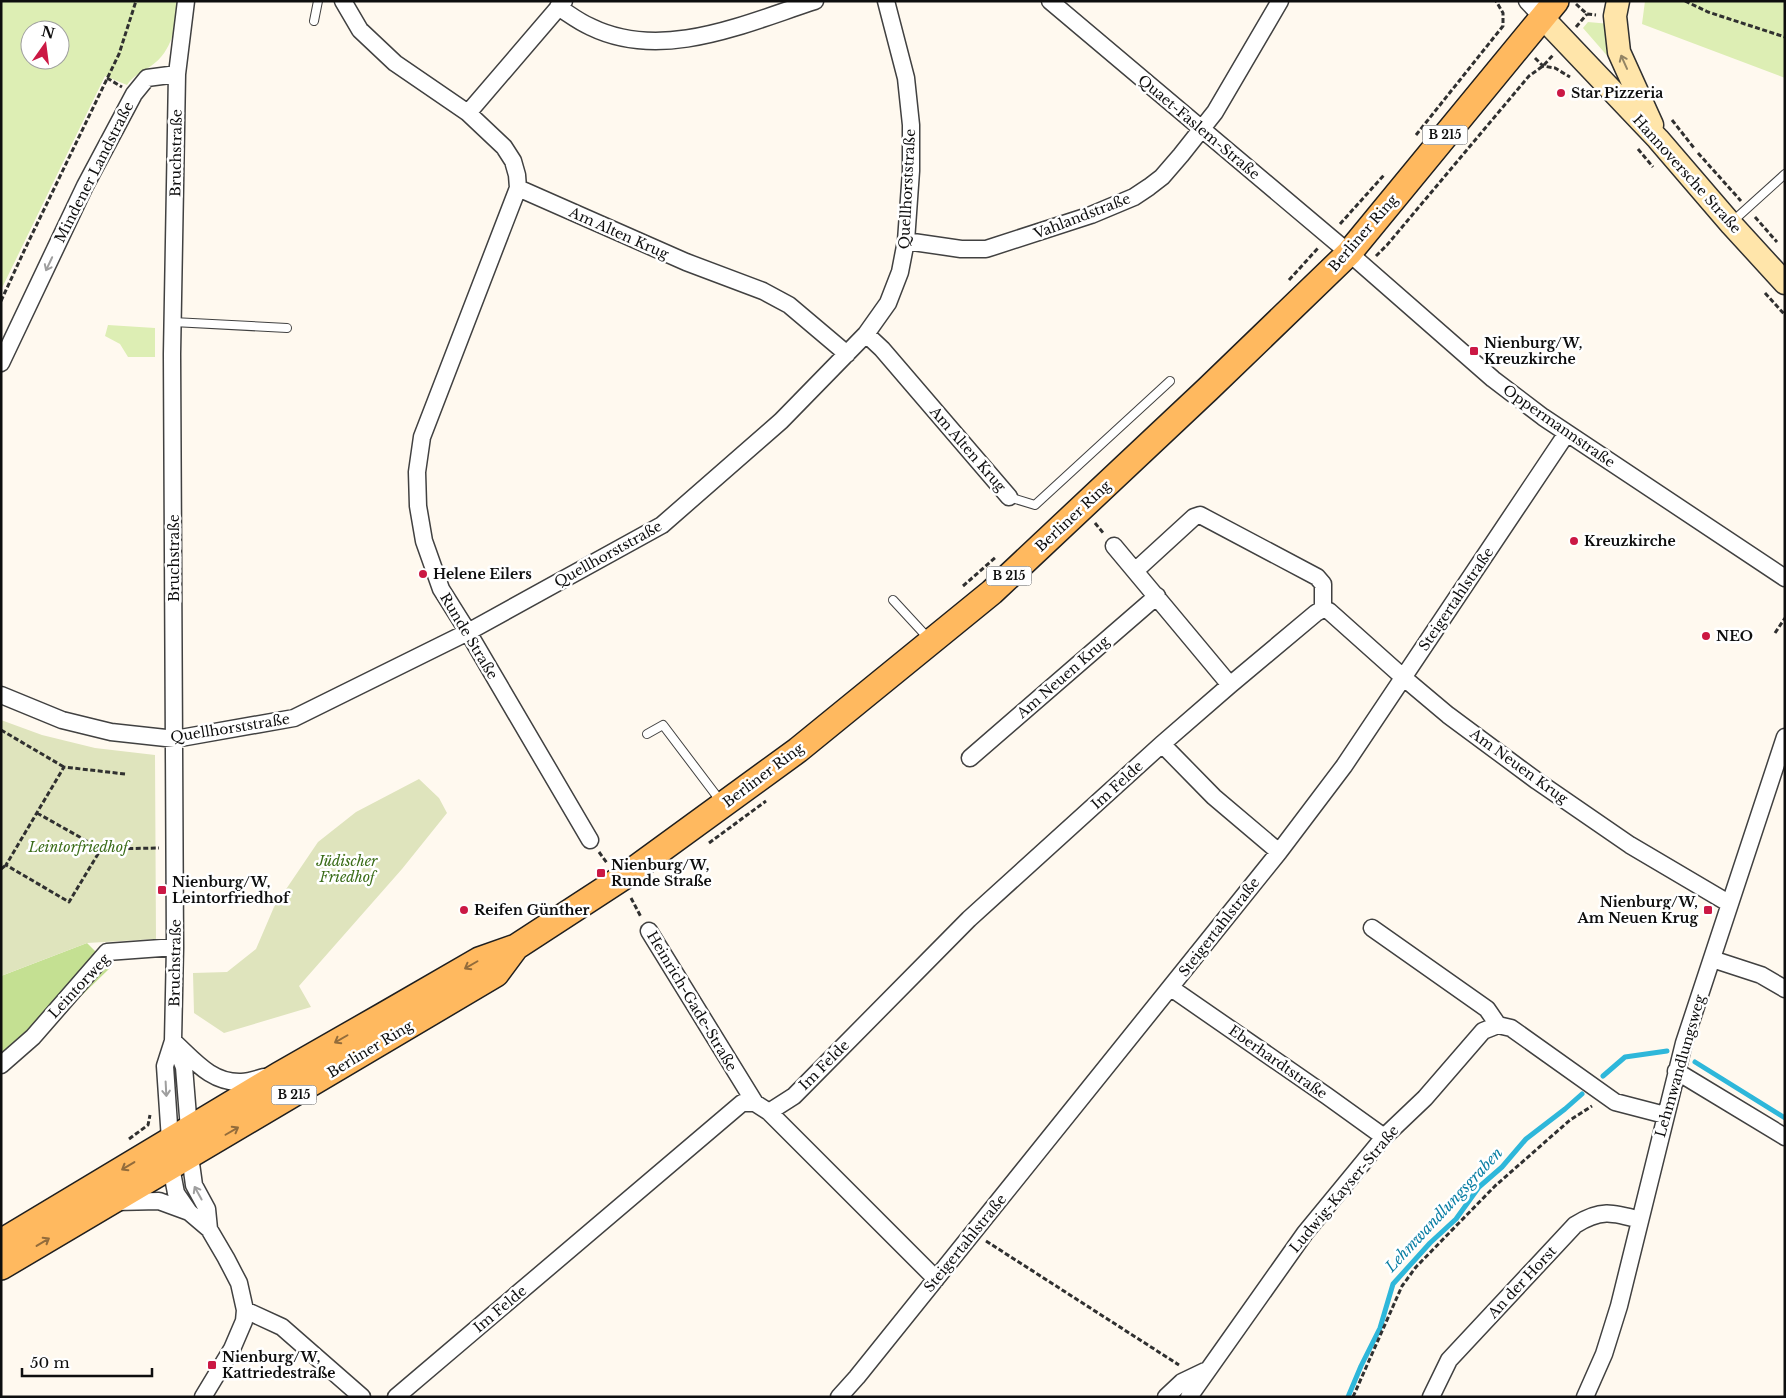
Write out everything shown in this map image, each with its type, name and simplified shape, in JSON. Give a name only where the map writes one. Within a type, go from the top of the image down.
[{"type":"main road","name":"Berliner Ring","points":[[1,1242],[279,1075],[479,960],[516,947],[624,876],[798,750],[992,592],[1216,382],[1357,260],[1541,7]]},
{"type":"main road","name":"Berliner Ring","points":[[1,1267],[496,974],[516,947]]},
{"type":"main road","points":[[180,1135],[181,1161]]},
{"type":"street","points":[[178,74],[186,1]]},
{"type":"street","points":[[343,1],[360,30],[395,64],[468,113],[504,147],[513,161],[518,188]]},
{"type":"street","points":[[468,113],[561,4],[592,28],[613,35],[656,41],[708,35],[816,1]]},
{"type":"street","name":"Quellhorststraße","points":[[1,695],[62,720],[111,732],[175,740],[294,718],[468,632],[662,524],[781,421],[866,334],[888,302],[900,272],[906,241],[911,171],[910,100],[886,1]]},
{"type":"street","name":"Quaet-Faslem-Straße","points":[[1050,1],[1357,260]]},
{"type":"street","name":"Vahlandstraße","points":[[906,241],[961,249],[986,248],[1091,215],[1134,197],[1162,177],[1215,112],[1280,1]]},
{"type":"street","points":[[1618,1],[1615,16],[1620,52],[1658,139]]},
{"type":"street","name":"Hannoversche Straße","points":[[1541,7],[1785,283]]},
{"type":"street","name":"Bruchstraße","points":[[178,74],[173,322],[175,947],[173,1042],[165,1066],[180,1135]]},
{"type":"street","name":"Mindener Landstraße","points":[[1,363],[85,186],[134,94],[147,78],[178,74]]},
{"type":"street","name":"Am Alten Krug","points":[[518,188],[686,262],[763,291],[789,305],[847,354]]},
{"type":"street","name":"Runde Straße","points":[[518,188],[422,436],[417,472],[418,506],[424,541],[441,589],[590,840]]},
{"type":"street","name":"Oppermannstraße","points":[[1357,260],[1493,379],[1567,433],[1785,578]]},
{"type":"street","name":"Am Alten Krug","points":[[866,334],[882,349],[1009,497]]},
{"type":"street","name":"Steigertahlstraße","points":[[838,1397],[857,1377],[1279,852],[1344,766],[1567,433]]},
{"type":"street","points":[[1114,546],[1230,685],[1323,609],[1323,584],[1317,578],[1200,516],[1194,517],[1136,571]]},
{"type":"street","name":"Am Neuen Krug","points":[[970,758],[1157,596]]},
{"type":"street","name":"Am Neuen Krug","points":[[1323,609],[1329,611],[1448,715],[1537,781],[1630,844],[1730,904]]},
{"type":"street","name":"Im Felde","points":[[769,1112],[794,1096],[969,919],[1230,685]]},
{"type":"street","name":"Lehmwandlungsweg","points":[[1585,1397],[1604,1354],[1620,1306],[1676,1071],[1730,904],[1776,774],[1785,737]]},
{"type":"street","points":[[1162,744],[1214,797],[1279,852]]},
{"type":"street","points":[[1372,928],[1487,1009],[1498,1025],[1511,1028],[1615,1102],[1665,1115]]},
{"type":"street","name":"Heinrich-Gade-Straße","points":[[649,931],[755,1103]]},
{"type":"street","name":"Leintorweg","points":[[1,1065],[33,1037],[107,952],[175,947]]},
{"type":"street","points":[[1712,959],[1760,976],[1785,989]]},
{"type":"street","name":"Eberhardtstraße","points":[[1171,988],[1384,1137]]},
{"type":"street","name":"Ludwig-Kayser-Straße","points":[[1189,1397],[1201,1372],[1305,1233],[1384,1137],[1425,1098],[1483,1031],[1498,1025]]},
{"type":"street","points":[[173,1042],[212,1076],[242,1082],[279,1075]]},
{"type":"street","name":"Bruchstraße","points":[[173,1042],[184,1067],[180,1135]]},
{"type":"street","points":[[1676,1071],[1785,1137]]},
{"type":"street","name":"Im Felde","points":[[396,1397],[742,1103],[755,1103]]},
{"type":"street","points":[[755,1103],[769,1112],[936,1279]]},
{"type":"street","points":[[181,1161],[176,1193],[189,1212],[209,1229],[239,1283],[245,1310],[244,1322],[232,1349],[203,1397]]},
{"type":"street","points":[[181,1161],[207,1209],[209,1229]]},
{"type":"street","points":[[111,1202],[160,1201],[189,1212]]},
{"type":"street","name":"An der Horst","points":[[1431,1397],[1449,1360],[1575,1225],[1591,1215],[1616,1213],[1640,1220]]},
{"type":"street","points":[[245,1310],[282,1327],[362,1397]]},
{"type":"street","name":"Ludwig-Kayser-Straße","points":[[1166,1397],[1182,1382],[1201,1372]]},
{"type":"lane","points":[[314,21],[318,1]]},
{"type":"lane","points":[[1731,224],[1785,174]]},
{"type":"lane","points":[[173,322],[287,328]]},
{"type":"lane","name":"Am Alten Krug","points":[[1009,497],[1035,505],[1170,381]]},
{"type":"lane","points":[[893,600],[931,642]]},
{"type":"lane","points":[[648,734],[663,725],[713,789],[723,805]]},
{"type":"path","points":[[1,301],[119,54],[136,1]]},
{"type":"path","points":[[1573,1],[1587,14]]},
{"type":"path","points":[[1685,1],[1708,12],[1785,37]]},
{"type":"path","points":[[1412,140],[1503,26],[1503,13],[1497,2]]},
{"type":"path","points":[[1357,260],[1387,245],[1529,76],[1549,60]]},
{"type":"path","points":[[1543,66],[1555,68],[1571,77]]},
{"type":"path","points":[[1666,113],[1778,244]]},
{"type":"path","points":[[1636,148],[1656,170]]},
{"type":"path","points":[[1282,286],[1388,170]]},
{"type":"path","points":[[1760,288],[1785,315]]},
{"type":"path","points":[[1780,310],[1785,311]]},
{"type":"path","points":[[961,588],[997,556]]},
{"type":"path","points":[[1775,633],[1785,618]]},
{"type":"path","points":[[1,730],[64,767],[125,774]]},
{"type":"path","points":[[1,869],[6,866],[64,767]]},
{"type":"path","points":[[37,813],[101,849],[151,849]]},
{"type":"path","points":[[6,866],[69,902],[101,849]]},
{"type":"path","points":[[607,864],[615,858]]},
{"type":"path","name":"Heinrich-Gade-Straße","points":[[631,898],[649,931]]},
{"type":"path","points":[[1353,1397],[1402,1286],[1416,1267],[1495,1186],[1570,1120],[1606,1096]]},
{"type":"path","points":[[128,1139],[148,1125],[151,1106]]},
{"type":"path","points":[[973,1233],[1201,1372]]},
{"type":"green space","points":[[1,1],[179,1],[172,37],[169,45],[158,60],[127,85],[105,76],[1,290]]},
{"type":"green space","points":[[1645,1],[1785,1],[1785,78],[1642,24]]},
{"type":"green space","points":[[1588,22],[1610,24],[1617,67],[1583,28]]},
{"type":"green space","points":[[108,325],[155,328],[155,357],[128,357],[120,344],[105,336]]},
{"type":"green space","name":"Leintorfriedhof","points":[[1,720],[42,735],[95,748],[155,755],[156,939],[87,943],[1,976]]},
{"type":"green space","name":"Jüdischer Friedhof","points":[[419,779],[439,798],[447,813],[402,869],[299,986],[311,1007],[224,1033],[194,1013],[193,973],[227,972],[256,949],[274,907],[318,842],[356,812]]},
{"type":"green space","points":[[87,943],[111,967],[1,1074],[1,976]]},
{"type":"waterway","name":"Lehmwandlungsgraben","points":[[1603,1076],[1625,1057],[1667,1051]]},
{"type":"waterway","name":"Lehmwandlungsgraben","points":[[1695,1062],[1785,1118]]},
{"type":"waterway","name":"Lehmwandlungsgraben","points":[[1348,1397],[1380,1328],[1393,1284],[1430,1243],[1456,1219],[1479,1187],[1502,1167],[1526,1139],[1582,1094]]},
{"type":"place","name":"Star Pizzeria","points":[[1561,93]]},
{"type":"place","name":"Nienburg/W, Kreuzkirche","points":[[1474,351]]},
{"type":"place","name":"Kreuzkirche","points":[[1574,541]]},
{"type":"place","name":"Helene Eilers","points":[[423,574]]},
{"type":"place","name":"NEO","points":[[1706,636]]},
{"type":"place","name":"Nienburg/W, Runde Straße","points":[[601,873]]},
{"type":"place","name":"Nienburg/W, Leintorfriedhof","points":[[162,890]]},
{"type":"place","name":"Reifen Günther","points":[[464,910]]},
{"type":"place","name":"Nienburg/W, Am Neuen Krug","points":[[1708,910]]},
{"type":"place","name":"Nienburg/W, Kattriedestraße","points":[[212,1365]]}]
